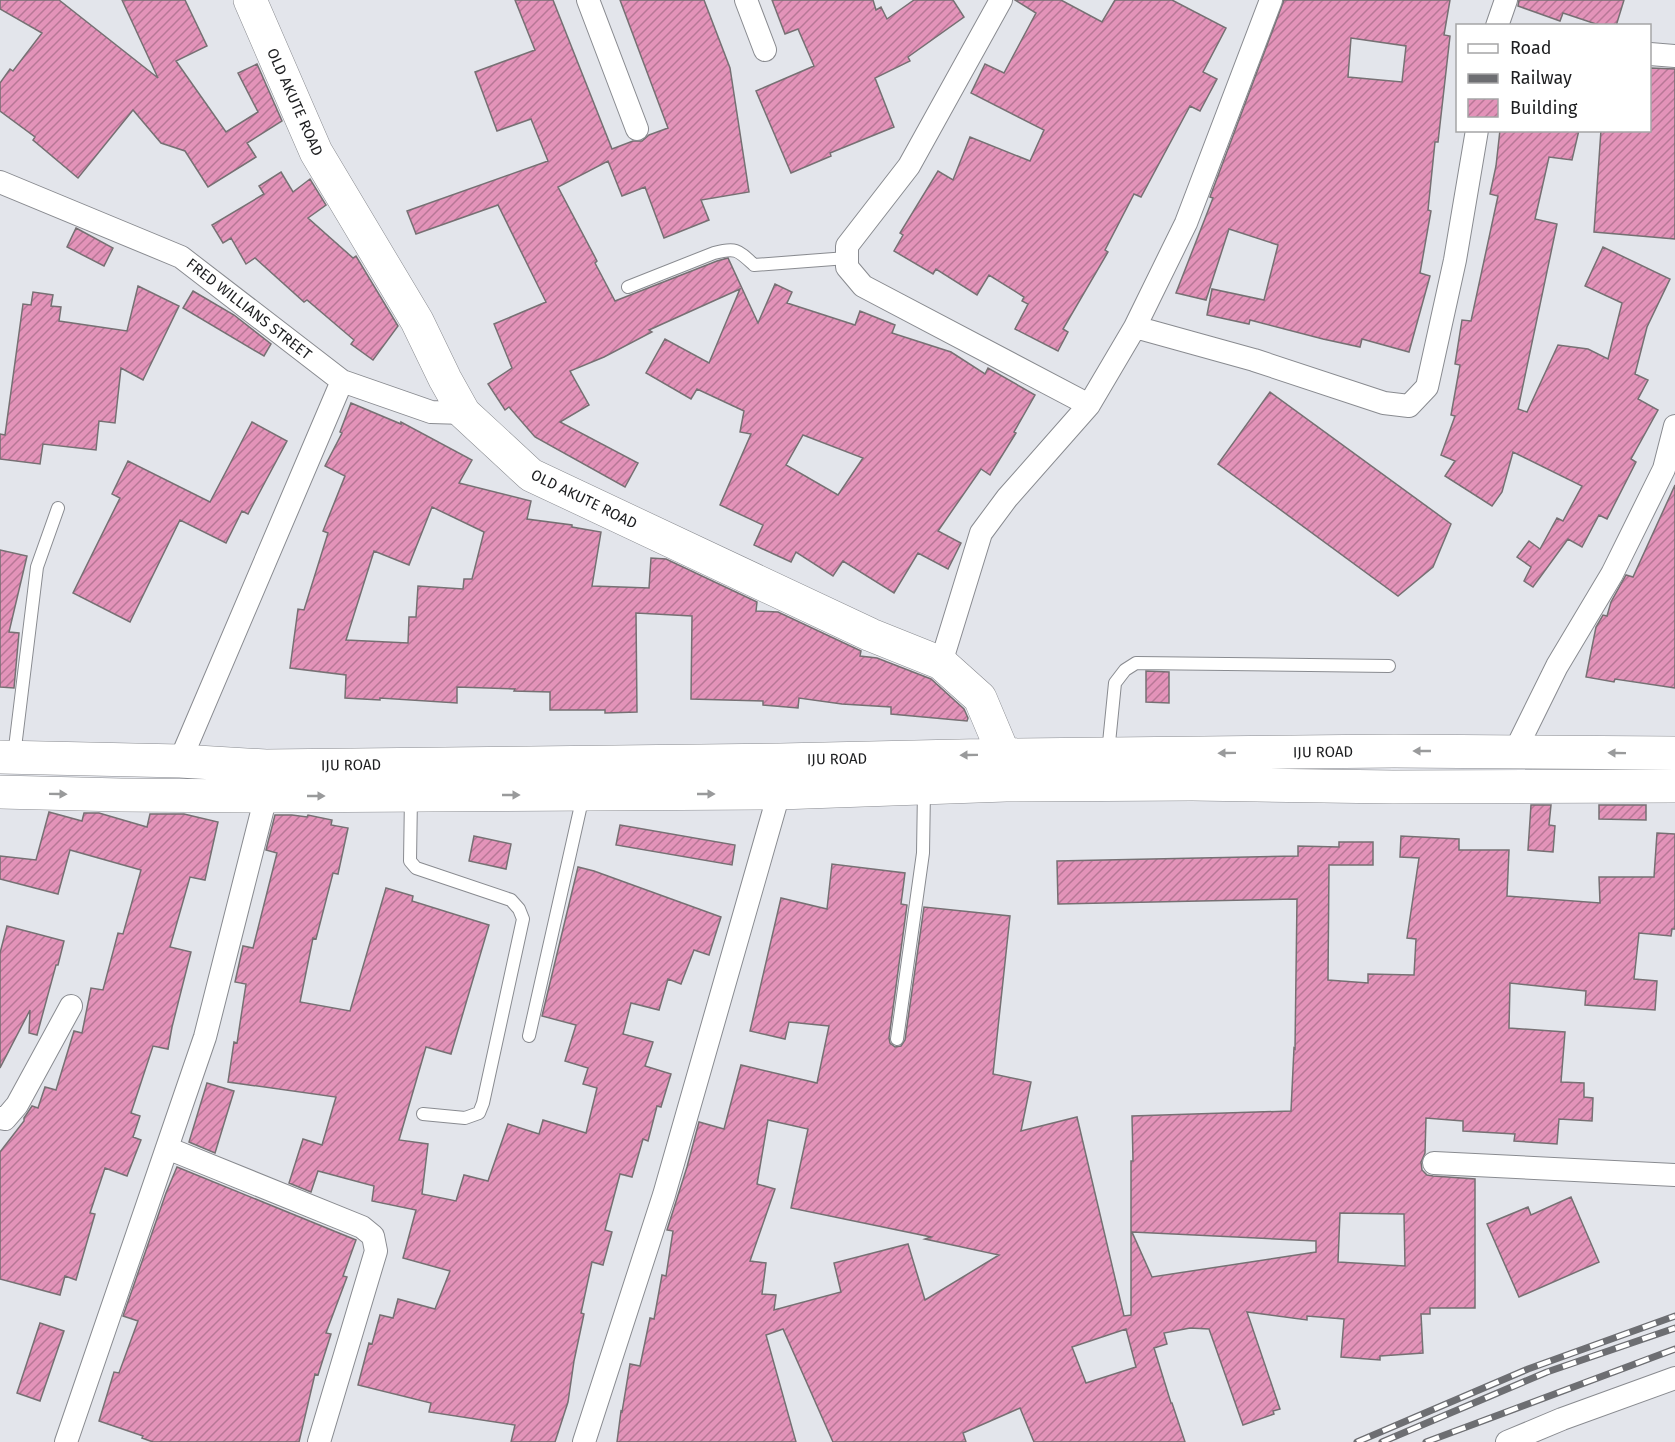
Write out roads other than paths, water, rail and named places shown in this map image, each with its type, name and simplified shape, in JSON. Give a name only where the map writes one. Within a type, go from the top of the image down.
[{"type":"main road","name":"OLD AKUTE ROAD","points":[[250,0],[316,152],[417,321],[464,413],[531,475],[871,635],[941,663],[980,698],[1004,755]]},
{"type":"main road","name":"IJU ROAD","points":[[0,792],[266,796],[411,780],[780,760],[1394,751],[1675,753]]},
{"type":"main road","name":"IJU ROAD","points":[[7,757],[180,761],[266,766],[584,794],[779,793],[1006,785],[1675,786]]},
{"type":"street","points":[[588,0],[637,129]]},
{"type":"street","points":[[1001,0],[909,166],[847,246],[847,267],[863,286],[1089,405]]},
{"type":"street","points":[[941,663],[981,533],[1007,498],[1089,405],[1135,327],[1186,223],[1271,0]]},
{"type":"street","points":[[1498,24],[1506,0]]},
{"type":"street","points":[[751,1],[765,50]]},
{"type":"street","points":[[1651,54],[1675,56]]},
{"type":"street","points":[[1135,327],[1254,360],[1384,403],[1409,406],[1427,387],[1455,260],[1477,132]]},
{"type":"street","name":"FRED WILLIANS STREET","points":[[0,182],[182,257],[342,381],[431,412],[464,413]]},
{"type":"street","points":[[180,761],[342,381]]},
{"type":"street","points":[[1515,752],[1557,666],[1612,574],[1654,490],[1664,469],[1675,426]]},
{"type":"street","points":[[584,1442],[664,1195],[779,793]]},
{"type":"street","points":[[66,1442],[205,1036],[266,796]]},
{"type":"street","points":[[0,1118],[5,1119],[17,1105],[71,1006]]},
{"type":"street","points":[[167,1148],[362,1227],[374,1236],[376,1251],[319,1442]]},
{"type":"street","points":[[1434,1163],[1675,1175]]},
{"type":"street","points":[[1507,1442],[1562,1419],[1675,1378]]},
{"type":"lane","points":[[628,287],[727,250],[739,252],[754,265],[847,258]]},
{"type":"lane","points":[[7,757],[37,567],[58,508]]},
{"type":"lane","points":[[1107,755],[1115,683],[1125,670],[1136,663],[1389,666]]},
{"type":"lane","points":[[411,780],[410,861],[416,868],[511,900],[519,909],[523,919],[479,1113],[465,1118],[423,1114]]},
{"type":"lane","points":[[897,1039],[923,853],[924,788]]},
{"type":"lane","points":[[529,1036],[584,794]]},
{"type":"railway","points":[[1357,1442],[1528,1369],[1675,1316]]},
{"type":"railway","points":[[1382,1442],[1547,1372],[1675,1328]]},
{"type":"railway","points":[[1426,1442],[1675,1349]]}]
